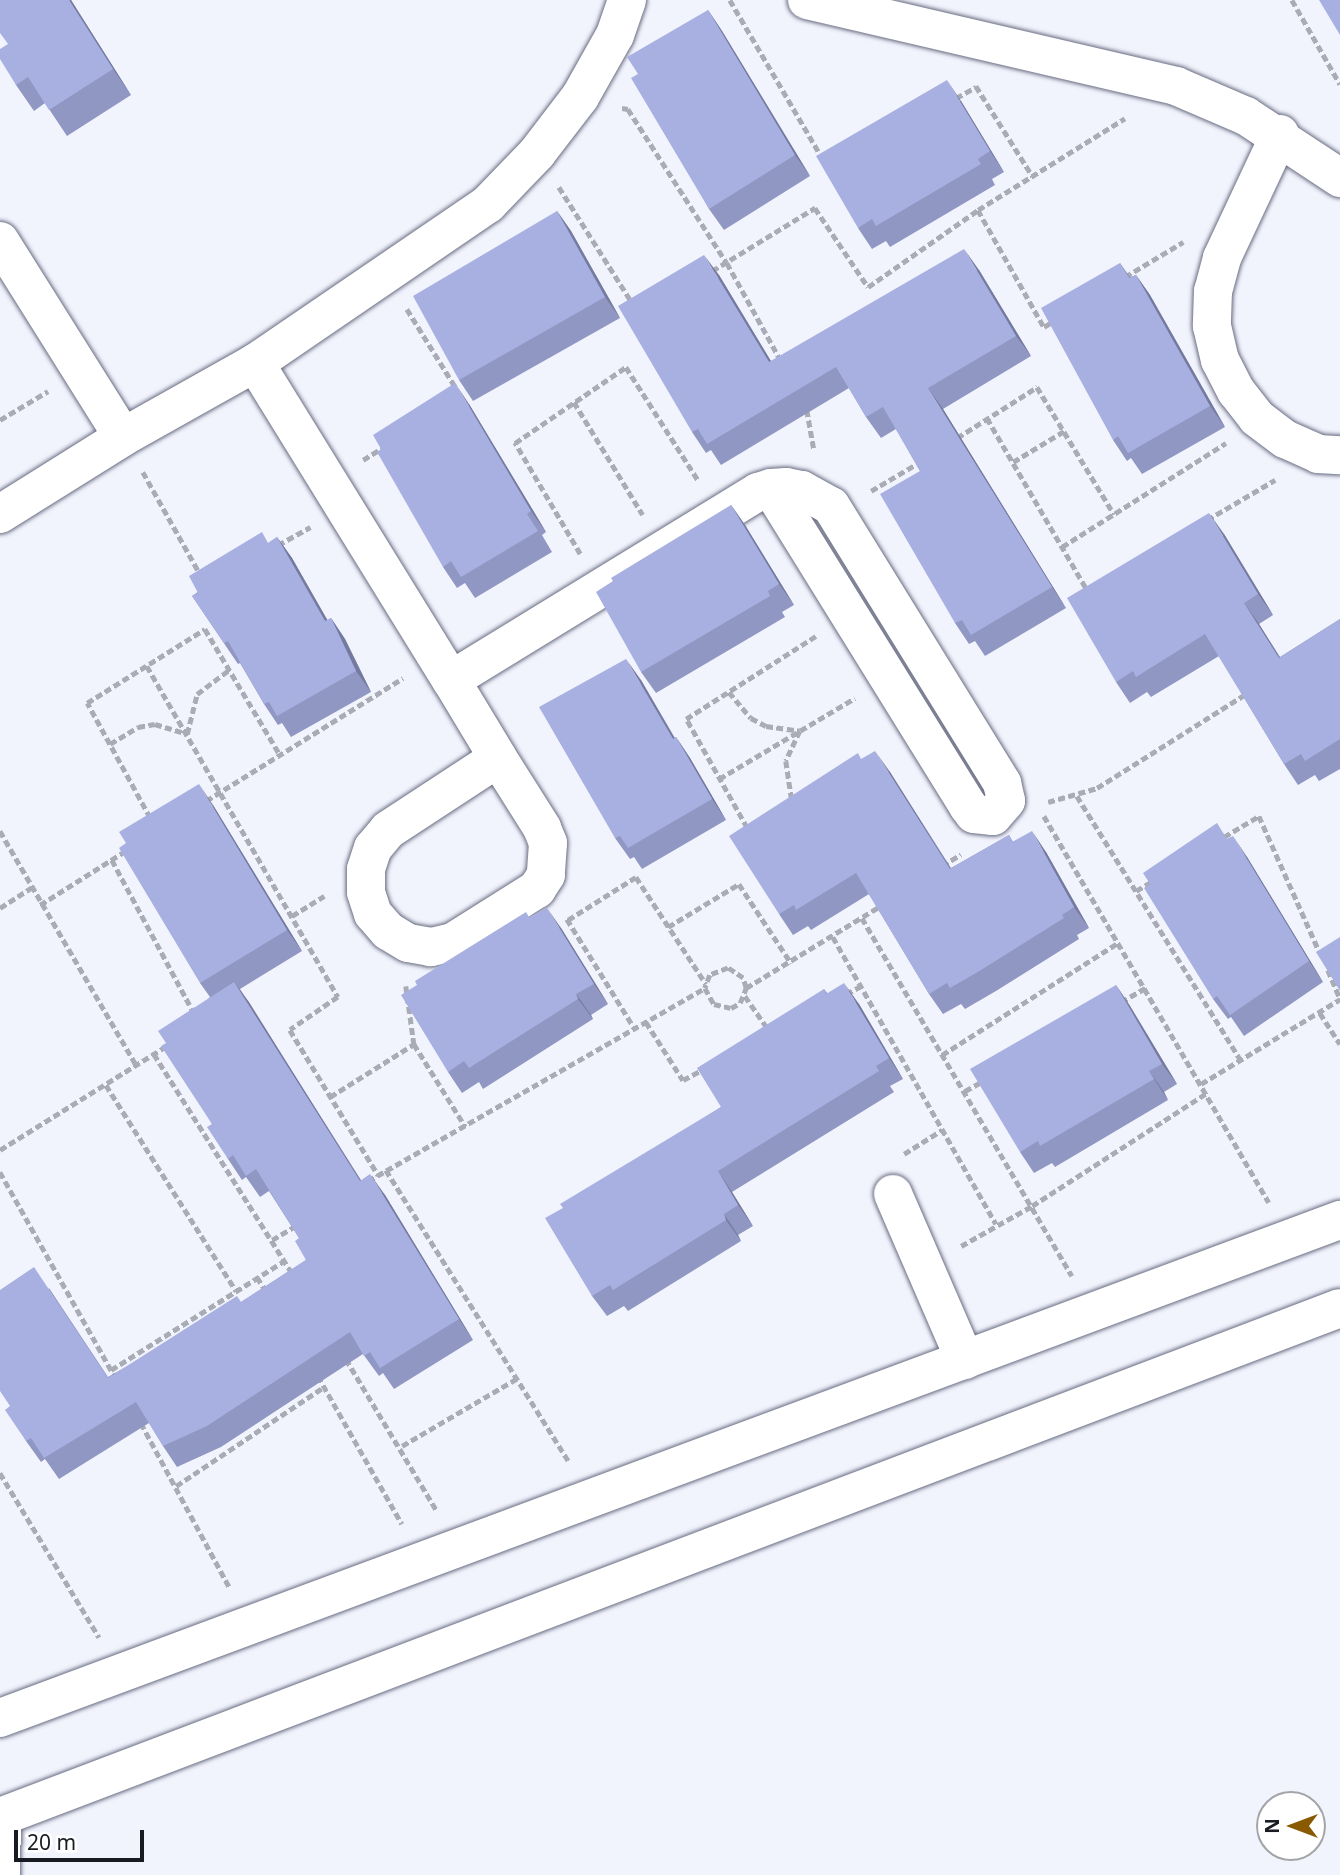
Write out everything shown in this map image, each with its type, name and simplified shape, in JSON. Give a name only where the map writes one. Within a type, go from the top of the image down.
[{"type":"street","points":[[0,514],[123,437],[255,363],[387,276],[488,204],[537,153],[580,97],[615,35],[627,0]]},
{"type":"street","points":[[807,0],[1176,86],[1280,134],[1340,178]]},
{"type":"street","points":[[1280,134],[1222,258],[1213,291],[1212,326],[1230,381],[1257,418],[1285,439],[1329,455]]},
{"type":"street","points":[[0,242],[123,437]]},
{"type":"street","points":[[255,363],[444,668],[498,758],[548,844],[548,867],[537,888],[453,942],[430,947],[408,943],[388,931],[373,914],[366,892],[366,869],[373,848],[388,830],[498,758]]},
{"type":"street","points":[[444,668],[600,589],[720,515],[801,495]]},
{"type":"street","points":[[801,495],[1002,783],[1006,802],[993,816],[984,817],[968,806],[849,614],[801,495]]},
{"type":"street","points":[[893,1194],[965,1360]]},
{"type":"street","points":[[0,1718],[1340,1220]]},
{"type":"street","points":[[1,1875],[1,1817],[1340,1308]]},
{"type":"path","points":[[730,0],[828,168]]},
{"type":"path","points":[[1292,0],[1340,84]]},
{"type":"path","points":[[942,32],[1033,177]]},
{"type":"path","points":[[704,275],[815,208],[868,287],[978,210],[1176,86]]},
{"type":"path","points":[[954,99],[976,87]]},
{"type":"path","points":[[580,97],[628,109],[727,263],[786,370]]},
{"type":"path","points":[[537,153],[638,311]]},
{"type":"path","points":[[978,210],[1044,327],[1067,313]]},
{"type":"path","points":[[1123,278],[1190,237],[1222,258]]},
{"type":"path","points":[[387,276],[461,396]]},
{"type":"path","points":[[600,589],[515,443],[626,367],[720,515]]},
{"type":"path","points":[[0,420],[81,370]]},
{"type":"path","points":[[955,439],[1037,387],[1114,514]]},
{"type":"path","points":[[574,402],[664,549]]},
{"type":"path","points":[[806,406],[815,436],[813,461],[801,495],[879,488],[922,460]]},
{"type":"path","points":[[987,418],[1088,592],[1100,585]]},
{"type":"path","points":[[1062,547],[1218,449],[1257,418]]},
{"type":"path","points":[[1013,462],[1064,431]]},
{"type":"path","points":[[123,437],[207,587]]},
{"type":"path","points":[[276,547],[395,439]]},
{"type":"path","points":[[1203,523],[1329,455]]},
{"type":"path","points":[[751,835],[686,719],[849,614]]},
{"type":"path","points":[[152,821],[87,702],[205,629],[280,755]]},
{"type":"path","points":[[147,666],[338,997],[290,1030],[378,1175]]},
{"type":"path","points":[[199,806],[280,755],[444,668]]},
{"type":"path","points":[[187,734],[197,694],[229,670]]},
{"type":"path","points":[[719,779],[888,678]]},
{"type":"path","points":[[1259,686],[1077,796],[1036,803],[1207,1093],[1289,1239]]},
{"type":"path","points":[[729,692],[751,718],[766,726],[800,731]]},
{"type":"path","points":[[110,744],[138,727],[155,724],[187,734]]},
{"type":"path","points":[[796,808],[785,778],[786,761],[800,731]]},
{"type":"path","points":[[1077,796],[1241,1059]]},
{"type":"path","points":[[1201,1084],[1340,999],[1259,816],[1214,843]]},
{"type":"path","points":[[938,869],[972,849],[980,838],[984,817]]},
{"type":"path","points":[[0,831],[40,905],[136,1065]]},
{"type":"path","points":[[40,905],[135,846]]},
{"type":"path","points":[[112,860],[200,1025]]},
{"type":"path","points":[[366,1183],[635,1029],[705,986],[718,969],[728,968],[743,978],[745,996],[740,1003],[722,1008],[707,997],[705,986],[636,877],[568,920]]},
{"type":"path","points":[[1136,891],[1158,877]]},
{"type":"path","points":[[668,927],[739,884],[791,963]]},
{"type":"path","points":[[0,908],[31,888]]},
{"type":"path","points":[[537,888],[568,920],[635,1029]]},
{"type":"path","points":[[746,988],[791,963],[894,897]]},
{"type":"path","points":[[862,918],[1094,1312]]},
{"type":"path","points":[[833,937],[996,1224]]},
{"type":"path","points":[[408,943],[405,978],[414,1045],[465,1126]]},
{"type":"path","points":[[942,1055],[1118,943]]},
{"type":"path","points":[[1323,959],[1331,954]]},
{"type":"path","points":[[838,998],[861,986]]},
{"type":"path","points":[[1109,1009],[1144,988]]},
{"type":"path","points":[[745,996],[771,1033],[760,1039]]},
{"type":"path","points":[[1320,1013],[1340,1044]]},
{"type":"path","points":[[646,1022],[683,1080],[705,1068]]},
{"type":"path","points":[[0,1150],[177,1040]]},
{"type":"path","points":[[330,1097],[414,1045]]},
{"type":"path","points":[[154,1054],[299,1284]]},
{"type":"path","points":[[965,1091],[989,1078]]},
{"type":"path","points":[[106,1085],[236,1291]]},
{"type":"path","points":[[926,1268],[996,1224],[1032,1206],[1207,1093]]},
{"type":"path","points":[[387,1170],[591,1499]]},
{"type":"path","points":[[0,1172],[117,1381]]},
{"type":"path","points":[[272,1240],[307,1218]]},
{"type":"path","points":[[111,1370],[284,1261]]},
{"type":"path","points":[[257,1277],[271,1299]]},
{"type":"path","points":[[343,1353],[402,1446],[458,1548]]},
{"type":"path","points":[[311,1365],[423,1561]]},
{"type":"path","points":[[402,1446],[518,1378]]},
{"type":"path","points":[[176,1486],[324,1387]]},
{"type":"path","points":[[137,1416],[250,1626]]},
{"type":"path","points":[[0,1473],[121,1673]]},
{"type":"building","points":[[0,0],[69,0],[113,69],[49,110],[28,77],[16,85],[0,59],[0,49],[8,44],[0,33]]},
{"type":"building","points":[[1319,0],[1340,0],[1340,35]]},
{"type":"building","points":[[708,10],[795,155],[709,209],[631,78],[638,74],[627,57]]},
{"type":"building","points":[[947,80],[990,151],[978,159],[981,164],[876,226],[872,219],[858,228],[816,156]]},
{"type":"building","points":[[557,211],[605,297],[459,380],[413,296]]},
{"type":"building","points":[[964,249],[1016,336],[928,388],[1052,587],[971,635],[962,620],[955,623],[880,494],[920,471],[883,407],[866,417],[836,367],[707,444],[698,429],[692,432],[618,306],[704,255],[769,362]]},
{"type":"building","points":[[1120,263],[1129,278],[1136,275],[1210,406],[1128,453],[1118,436],[1113,440],[1041,308]]},
{"type":"building","points":[[455,383],[531,511],[527,514],[538,531],[461,577],[451,561],[443,567],[377,452],[381,449],[373,435]]},
{"type":"building","points":[[731,505],[779,584],[768,591],[770,596],[641,672],[596,592],[613,581],[611,578]]},
{"type":"building","points":[[1209,513],[1258,594],[1244,603],[1279,658],[1340,619],[1340,739],[1305,761],[1301,754],[1284,764],[1205,634],[1136,677],[1133,671],[1116,682],[1067,598]]},
{"type":"building","points":[[262,532],[268,543],[277,537],[325,621],[331,618],[356,671],[277,716],[269,702],[264,704],[228,641],[224,643],[192,596],[198,593],[189,576]]},
{"type":"building","points":[[626,659],[712,799],[628,848],[620,836],[615,838],[539,707]]},
{"type":"building","points":[[875,751],[950,869],[1009,835],[1012,842],[1032,831],[1074,907],[1062,915],[1064,918],[981,970],[950,988],[947,983],[929,994],[856,873],[796,910],[794,905],[779,914],[729,836],[858,753],[861,759]]},
{"type":"building","points":[[199,784],[287,930],[200,983],[119,848],[126,843],[119,832]]},
{"type":"building","points":[[1217,823],[1227,839],[1233,836],[1309,961],[1230,1015],[1217,996],[1213,999],[1144,888],[1150,884],[1143,873]]},
{"type":"building","points":[[547,908],[594,984],[576,994],[578,999],[469,1068],[464,1061],[448,1072],[401,995],[417,985],[415,981],[526,912],[529,917]]},
{"type":"building","points":[[1340,937],[1340,991],[1316,952]]},
{"type":"building","points":[[234,982],[360,1181],[370,1174],[459,1319],[380,1368],[370,1352],[364,1356],[350,1332],[207,1426],[163,1446],[136,1402],[44,1458],[31,1438],[26,1441],[5,1410],[10,1406],[0,1391],[0,1290],[34,1267],[108,1378],[237,1296],[241,1302],[306,1260],[295,1241],[299,1238],[256,1169],[246,1176],[233,1155],[228,1159],[207,1127],[212,1124],[161,1046],[166,1043],[158,1031]]},
{"type":"building","points":[[844,983],[889,1058],[876,1066],[879,1071],[718,1171],[738,1205],[724,1214],[726,1220],[613,1290],[610,1285],[592,1296],[545,1218],[563,1208],[560,1204],[721,1107],[697,1068],[824,989],[826,994]]},
{"type":"building","points":[[1116,985],[1162,1064],[1149,1071],[1154,1079],[1040,1146],[1038,1141],[1020,1152],[970,1069]]}]
